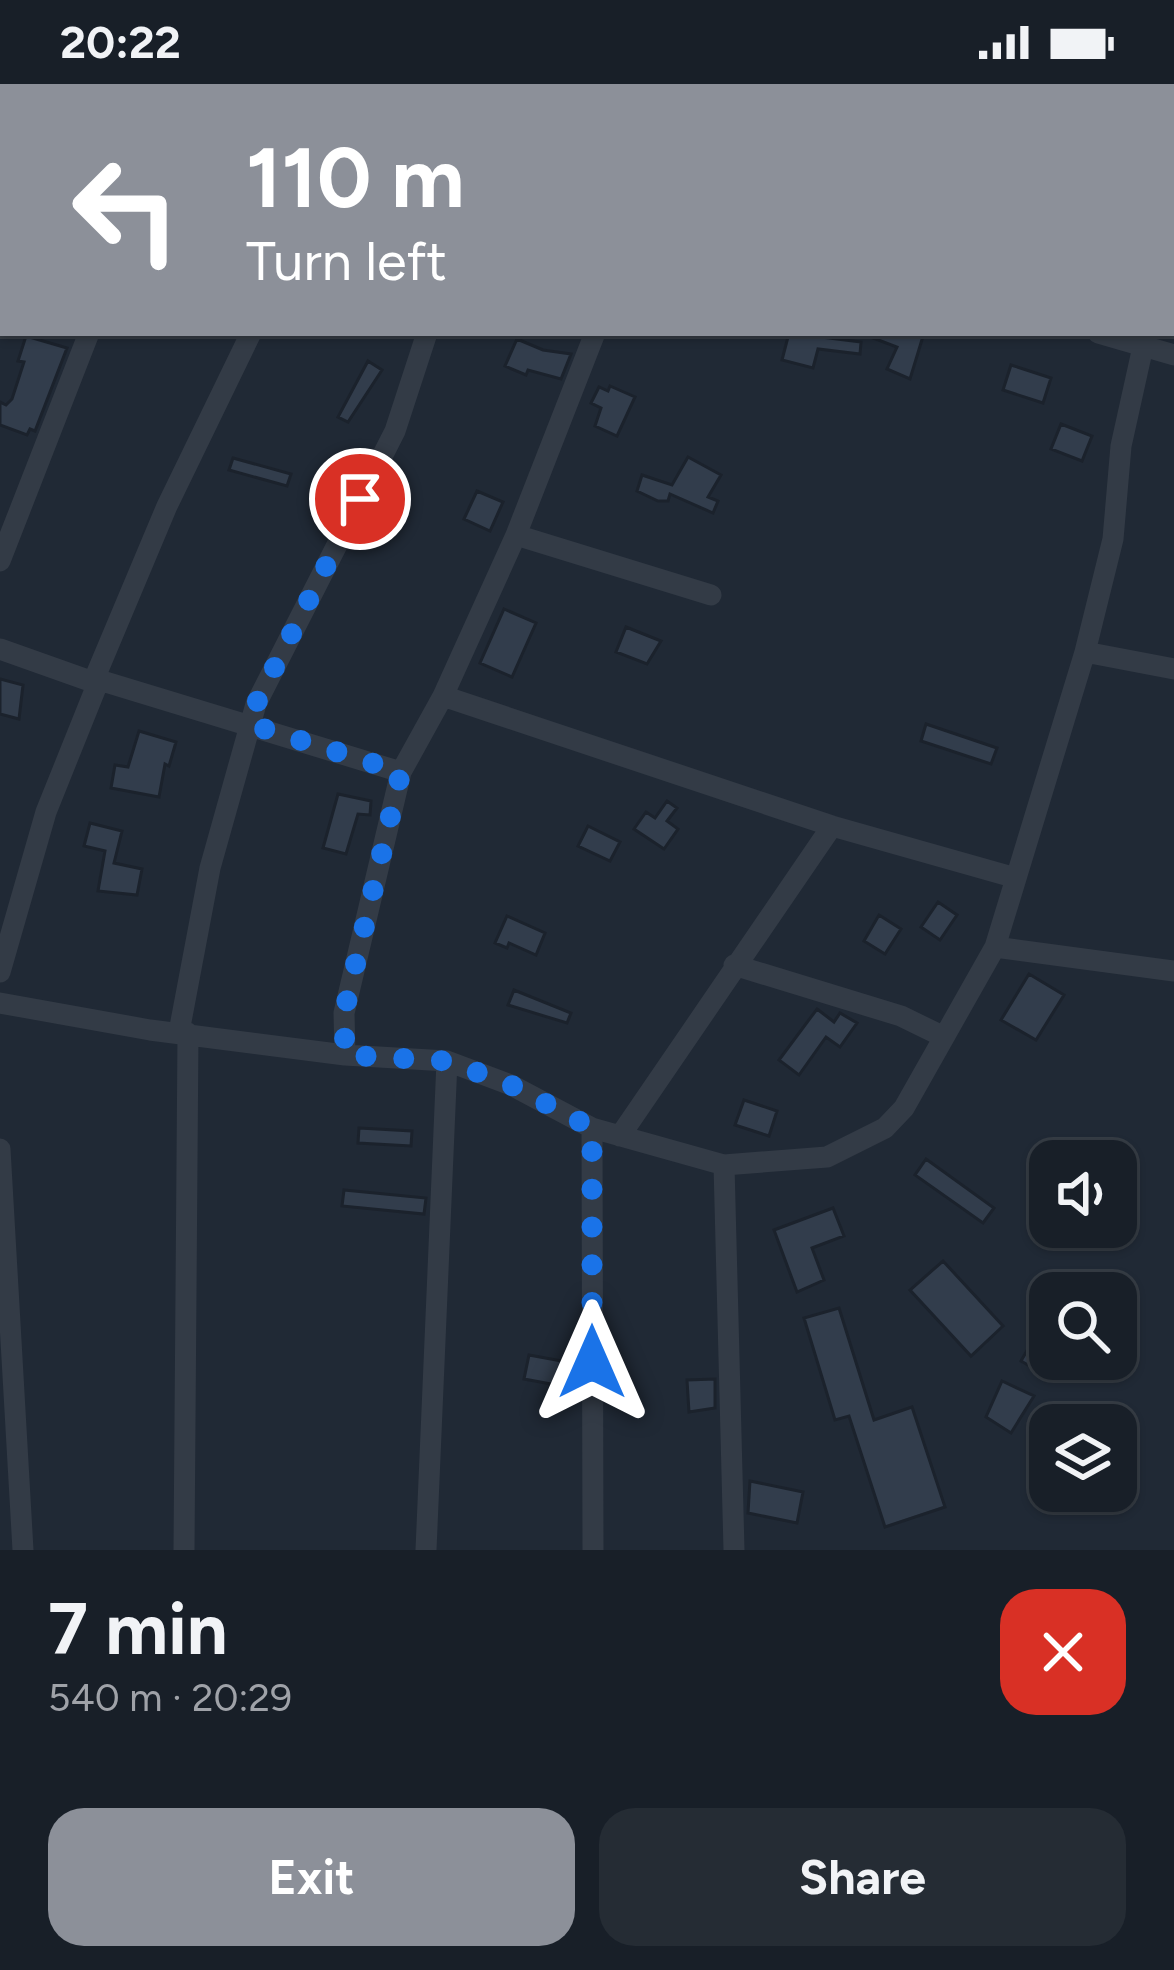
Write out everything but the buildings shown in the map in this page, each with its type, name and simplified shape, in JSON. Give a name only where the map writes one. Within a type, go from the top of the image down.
[{"type":"street","points":[[0,561],[88,336]]},
{"type":"street","points":[[0,972],[46,812],[96,681],[167,506],[250,336]]},
{"type":"street","points":[[184,1550],[184,1032],[210,868],[256,704],[395,431],[427,336]]},
{"type":"street","points":[[345,1055],[344,1013],[401,772],[443,697],[516,535],[594,336]]},
{"type":"street","points":[[0,1003],[345,1055],[447,1061],[511,1085],[592,1128],[724,1165],[827,1157],[885,1128],[904,1108],[995,946],[1085,652],[1113,539],[1121,446],[1145,340],[1174,355]]},
{"type":"street","points":[[516,535],[711,595]]},
{"type":"street","points":[[0,649],[401,772]]},
{"type":"street","points":[[1085,652],[1174,670]]},
{"type":"street","points":[[443,697],[832,826],[1016,878]]},
{"type":"street","points":[[620,1136],[832,826]]},
{"type":"street","points":[[995,946],[1174,971]]},
{"type":"street","points":[[734,965],[901,1016],[942,1036]]},
{"type":"street","points":[[425,1550],[447,1061]]},
{"type":"street","points":[[592,1128],[593,1550]]},
{"type":"street","points":[[0,1149],[23,1550]]},
{"type":"street","points":[[724,1165],[734,1550]]},
{"type":"route","points":[[360,499],[256,704],[252,725],[401,772],[344,1013],[345,1055],[447,1061],[511,1085],[592,1128],[592,1362]]}]
